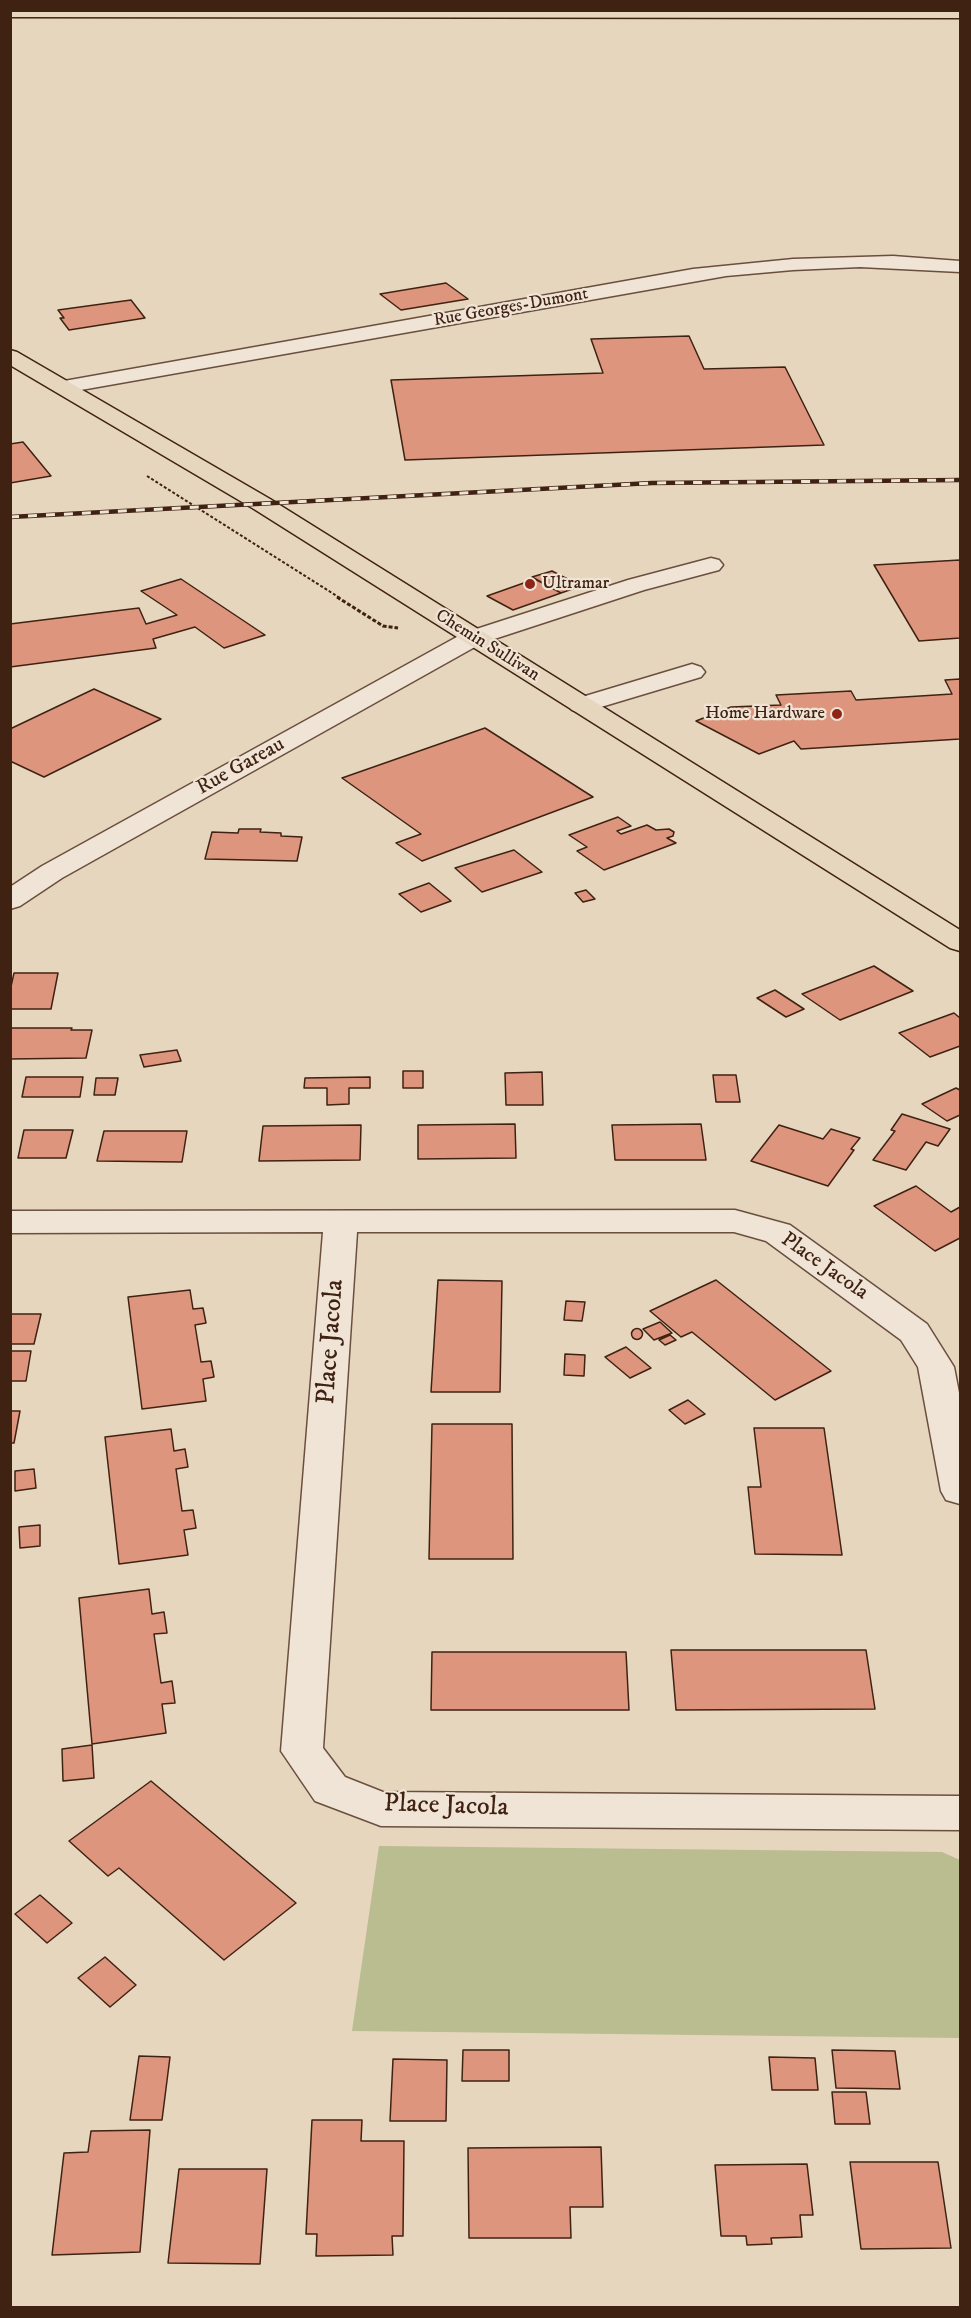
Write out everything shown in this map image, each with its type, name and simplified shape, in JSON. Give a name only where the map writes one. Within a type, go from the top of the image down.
[{"type":"main road","points":[[10,13],[960,14]]},
{"type":"main road","name":"Chemin Sullivan","points":[[10,356],[262,504],[960,942]]},
{"type":"street","name":"Rue Georges-Dumont","points":[[64,387],[693,275],[773,265],[846,262],[925,263],[960,267]]},
{"type":"street","name":"Rue Gareau","points":[[10,900],[52,872],[473,638],[636,585],[711,565]]},
{"type":"street","points":[[581,705],[692,672]]},
{"type":"street","name":"Place Jacola","points":[[10,1222],[735,1221],[778,1233],[914,1332],[936,1367],[960,1491]]},
{"type":"street","name":"Place Jacola","points":[[341,1223],[302,1751],[330,1789],[381,1809],[960,1814]]},
{"type":"path","points":[[147,476],[383,626],[405,629]]},
{"type":"green space","points":[[379,1846],[942,1852],[960,1860],[960,2038],[352,2031]]},
{"type":"building","points":[[446,283],[468,299],[401,310],[380,294]]},
{"type":"building","points":[[131,300],[145,318],[69,330],[60,318],[64,318],[58,310]]},
{"type":"building","points":[[689,336],[704,369],[785,367],[824,445],[405,460],[391,380],[603,373],[591,339]]},
{"type":"building","points":[[23,442],[51,476],[10,483],[10,444]]},
{"type":"building","points":[[960,560],[960,638],[919,641],[874,565]]},
{"type":"building","points":[[552,571],[581,586],[561,593],[532,577]]},
{"type":"building","points":[[181,579],[265,635],[224,648],[195,627],[153,639],[156,648],[10,667],[10,624],[139,608],[146,624],[177,615],[141,591]]},
{"type":"building","points":[[535,579],[561,593],[513,610],[487,596]]},
{"type":"building","name":"Home Hardware","points":[[960,679],[960,739],[801,749],[794,741],[759,754],[696,721],[731,707],[781,705],[776,695],[851,691],[856,700],[952,694],[945,680]]},
{"type":"building","points":[[94,689],[161,719],[44,777],[10,761],[10,729]]},
{"type":"building","points":[[485,728],[593,797],[422,861],[396,843],[421,834],[342,778]]},
{"type":"building","points":[[618,817],[631,826],[617,831],[621,834],[647,825],[656,830],[669,829],[674,832],[673,836],[667,838],[676,843],[604,870],[577,851],[587,847],[569,835]]},
{"type":"building","points":[[239,829],[261,829],[260,832],[302,837],[297,861],[205,859],[212,832],[238,833]]},
{"type":"building","points":[[514,850],[542,872],[482,892],[455,868]]},
{"type":"building","points":[[429,883],[451,901],[421,912],[399,894]]},
{"type":"building","points":[[586,890],[595,899],[583,902],[575,893]]},
{"type":"building","points":[[874,966],[913,991],[840,1020],[802,994]]},
{"type":"building","points":[[14,973],[58,973],[51,1009],[10,1009],[10,991]]},
{"type":"building","points":[[775,990],[804,1009],[786,1017],[757,998]]},
{"type":"building","points":[[954,1013],[960,1018],[960,1046],[930,1057],[899,1033]]},
{"type":"building","points":[[10,1028],[92,1030],[86,1058],[10,1059]]},
{"type":"building","points":[[177,1050],[181,1061],[144,1067],[140,1055]]},
{"type":"building","points":[[403,1071],[423,1071],[423,1088],[403,1088]]},
{"type":"building","points":[[542,1072],[543,1105],[506,1105],[505,1073]]},
{"type":"building","points":[[713,1075],[736,1075],[740,1102],[716,1102]]},
{"type":"building","points":[[26,1077],[83,1077],[80,1097],[22,1097]]},
{"type":"building","points":[[370,1077],[370,1088],[349,1088],[349,1104],[327,1105],[327,1088],[304,1088],[305,1078]]},
{"type":"building","points":[[96,1078],[118,1078],[115,1095],[94,1095]]},
{"type":"building","points":[[956,1088],[960,1090],[960,1115],[947,1121],[922,1104]]},
{"type":"building","points":[[902,1114],[950,1129],[938,1146],[926,1142],[906,1170],[873,1160],[895,1131],[891,1130]]},
{"type":"building","points":[[515,1124],[516,1158],[418,1159],[418,1125]]},
{"type":"building","points":[[701,1124],[706,1160],[615,1160],[612,1125]]},
{"type":"building","points":[[361,1125],[360,1160],[259,1161],[263,1126]]},
{"type":"building","points":[[779,1125],[823,1139],[831,1129],[860,1138],[828,1186],[751,1161]]},
{"type":"building","points":[[24,1130],[73,1130],[66,1158],[18,1158]]},
{"type":"building","points":[[104,1131],[187,1131],[182,1162],[97,1161]]},
{"type":"building","points":[[916,1186],[951,1212],[960,1207],[960,1238],[935,1251],[874,1206]]},
{"type":"building","points":[[438,1280],[502,1281],[500,1392],[431,1392]]},
{"type":"building","points":[[716,1280],[831,1371],[775,1400],[692,1332],[681,1337],[650,1311]]},
{"type":"building","points":[[190,1290],[193,1309],[203,1308],[206,1323],[195,1325],[201,1362],[211,1361],[214,1377],[203,1379],[206,1401],[142,1409],[128,1297]]},
{"type":"building","points":[[566,1301],[585,1302],[582,1321],[564,1320]]},
{"type":"building","points":[[10,1314],[41,1314],[34,1344],[10,1344]]},
{"type":"building","points":[[660,1322],[672,1333],[654,1340],[643,1329]]},
{"type":"building","points":[[637,1329],[641,1330],[641,1338],[637,1339],[633,1338],[632,1334],[633,1330]]},
{"type":"building","points":[[670,1335],[676,1340],[665,1345],[659,1340]]},
{"type":"building","points":[[626,1347],[651,1368],[630,1378],[605,1357]]},
{"type":"building","points":[[10,1351],[31,1351],[26,1381],[10,1381]]},
{"type":"building","points":[[565,1354],[585,1355],[584,1376],[564,1375]]},
{"type":"building","points":[[688,1400],[705,1414],[685,1424],[669,1410]]},
{"type":"building","points":[[10,1411],[20,1411],[14,1443],[10,1443]]},
{"type":"building","points":[[432,1424],[512,1424],[513,1559],[429,1559]]},
{"type":"building","points":[[754,1428],[824,1428],[842,1555],[755,1554],[748,1487],[761,1487]]},
{"type":"building","points":[[171,1429],[174,1451],[185,1449],[188,1467],[176,1469],[182,1511],[193,1510],[196,1528],[184,1530],[188,1555],[119,1564],[105,1437]]},
{"type":"building","points":[[34,1469],[36,1488],[15,1491],[15,1471]]},
{"type":"building","points":[[40,1525],[40,1546],[20,1548],[19,1527]]},
{"type":"building","points":[[149,1589],[152,1614],[164,1612],[167,1633],[154,1634],[161,1683],[172,1681],[175,1703],[162,1704],[166,1733],[92,1744],[79,1598]]},
{"type":"building","points":[[671,1650],[866,1650],[875,1709],[676,1710]]},
{"type":"building","points":[[432,1652],[626,1652],[629,1710],[431,1710]]},
{"type":"building","points":[[92,1745],[94,1778],[63,1781],[62,1749]]},
{"type":"building","points":[[151,1781],[296,1903],[224,1960],[119,1868],[108,1876],[69,1841]]},
{"type":"building","points":[[40,1895],[72,1923],[47,1943],[15,1914]]},
{"type":"building","points":[[105,1957],[136,1985],[110,2007],[78,1978]]},
{"type":"building","points":[[463,2050],[509,2050],[509,2081],[462,2081]]},
{"type":"building","points":[[832,2050],[895,2051],[900,2089],[836,2088]]},
{"type":"building","points":[[139,2056],[170,2057],[162,2120],[130,2120]]},
{"type":"building","points":[[769,2057],[815,2058],[818,2090],[772,2090]]},
{"type":"building","points":[[393,2059],[447,2060],[446,2121],[390,2121]]},
{"type":"building","points":[[832,2092],[866,2092],[870,2124],[835,2124]]},
{"type":"building","points":[[312,2120],[362,2120],[361,2141],[404,2141],[403,2236],[392,2236],[393,2255],[316,2256],[317,2234],[306,2234]]},
{"type":"building","points":[[150,2130],[140,2252],[52,2255],[64,2153],[88,2152],[91,2131]]},
{"type":"building","points":[[601,2147],[603,2207],[570,2207],[571,2238],[469,2238],[468,2148]]},
{"type":"building","points":[[850,2162],[938,2162],[951,2248],[861,2249]]},
{"type":"building","points":[[807,2164],[813,2215],[800,2215],[802,2237],[771,2238],[772,2244],[747,2245],[746,2236],[721,2236],[715,2165]]},
{"type":"building","points":[[179,2169],[267,2169],[260,2264],[168,2263]]},
{"type":"railway","points":[[10,517],[652,483],[960,480]]},
{"type":"place","name":"Ultramar","points":[[530,584]]},
{"type":"place","name":"Home Hardware","points":[[837,714]]}]
